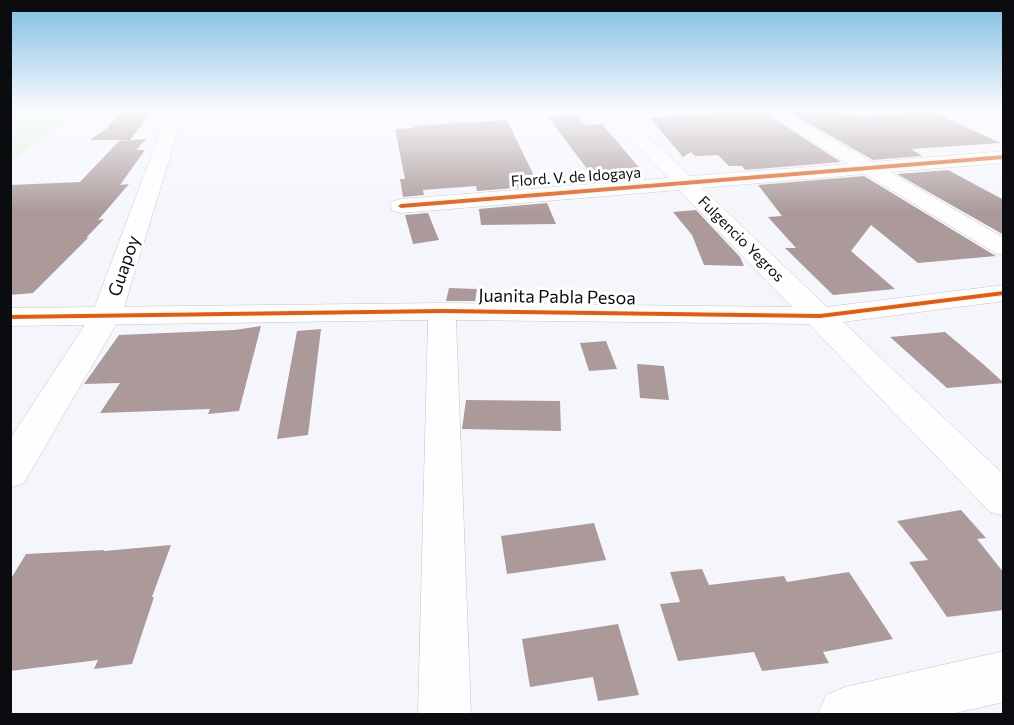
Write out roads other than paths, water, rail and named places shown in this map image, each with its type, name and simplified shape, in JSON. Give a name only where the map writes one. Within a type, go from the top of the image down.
[{"type":"main road","name":"Guapoy","points":[[10,472],[108,314],[165,145]]},
{"type":"street","name":"Fulgencio Yegros","points":[[646,145],[1004,500]]},
{"type":"street","points":[[828,145],[1004,248]]},
{"type":"street","name":"Flord. V. de Idogaya","points":[[401,206],[1004,156]]},
{"type":"street","name":"Juanita Pabla Pesoa","points":[[10,317],[442,311],[820,316],[1004,293]]},
{"type":"street","points":[[442,311],[444,714]]},
{"type":"street","points":[[845,714],[1004,676]]}]
